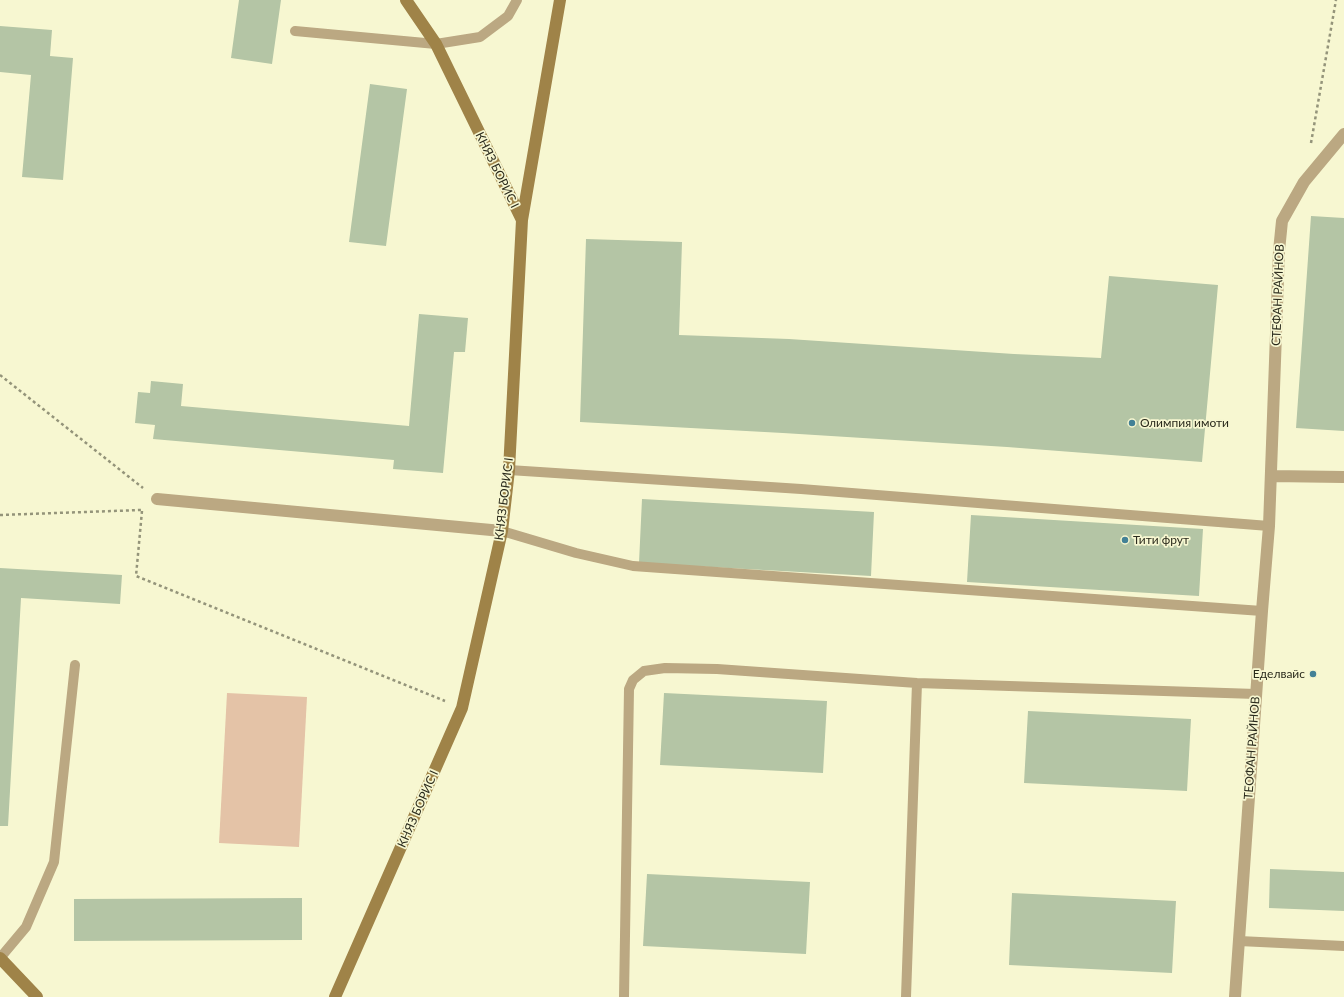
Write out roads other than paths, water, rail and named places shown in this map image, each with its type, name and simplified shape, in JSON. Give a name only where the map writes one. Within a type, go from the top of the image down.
[{"type":"street","name":"КНЯЗ БОРИС I","points":[[335,997],[462,708],[502,531],[509,470],[522,220],[436,44],[406,0]]},
{"type":"street","points":[[522,220],[560,0]]},
{"type":"street","name":"СТЕФАН РАЙНОВ","points":[[1271,476],[1282,221],[1304,182],[1344,134]]},
{"type":"street","points":[[1271,476],[1344,478]]},
{"type":"street","name":"ТЕОФАН РАЙНОВ","points":[[1235,997],[1269,526],[1271,476]]},
{"type":"street","points":[[157,499],[502,531]]},
{"type":"street","points":[[0,958],[37,997]]},
{"type":"lane","points":[[295,31],[436,44],[480,37],[508,16],[517,0]]},
{"type":"lane","points":[[509,470],[793,489],[1269,526]]},
{"type":"lane","points":[[502,531],[576,553],[633,566],[1262,611]]},
{"type":"lane","points":[[0,958],[26,927],[54,862],[75,665]]},
{"type":"lane","points":[[624,997],[629,689],[633,680],[644,671],[665,668],[717,669],[917,683],[1256,694]]},
{"type":"lane","points":[[906,997],[917,683]]},
{"type":"lane","points":[[1239,941],[1344,946]]},
{"type":"place","name":"Олимпия имоти","points":[[1132,423]]},
{"type":"place","name":"Тити фрут","points":[[1125,540]]},
{"type":"place","name":"Еделвайс","points":[[1313,674]]}]
